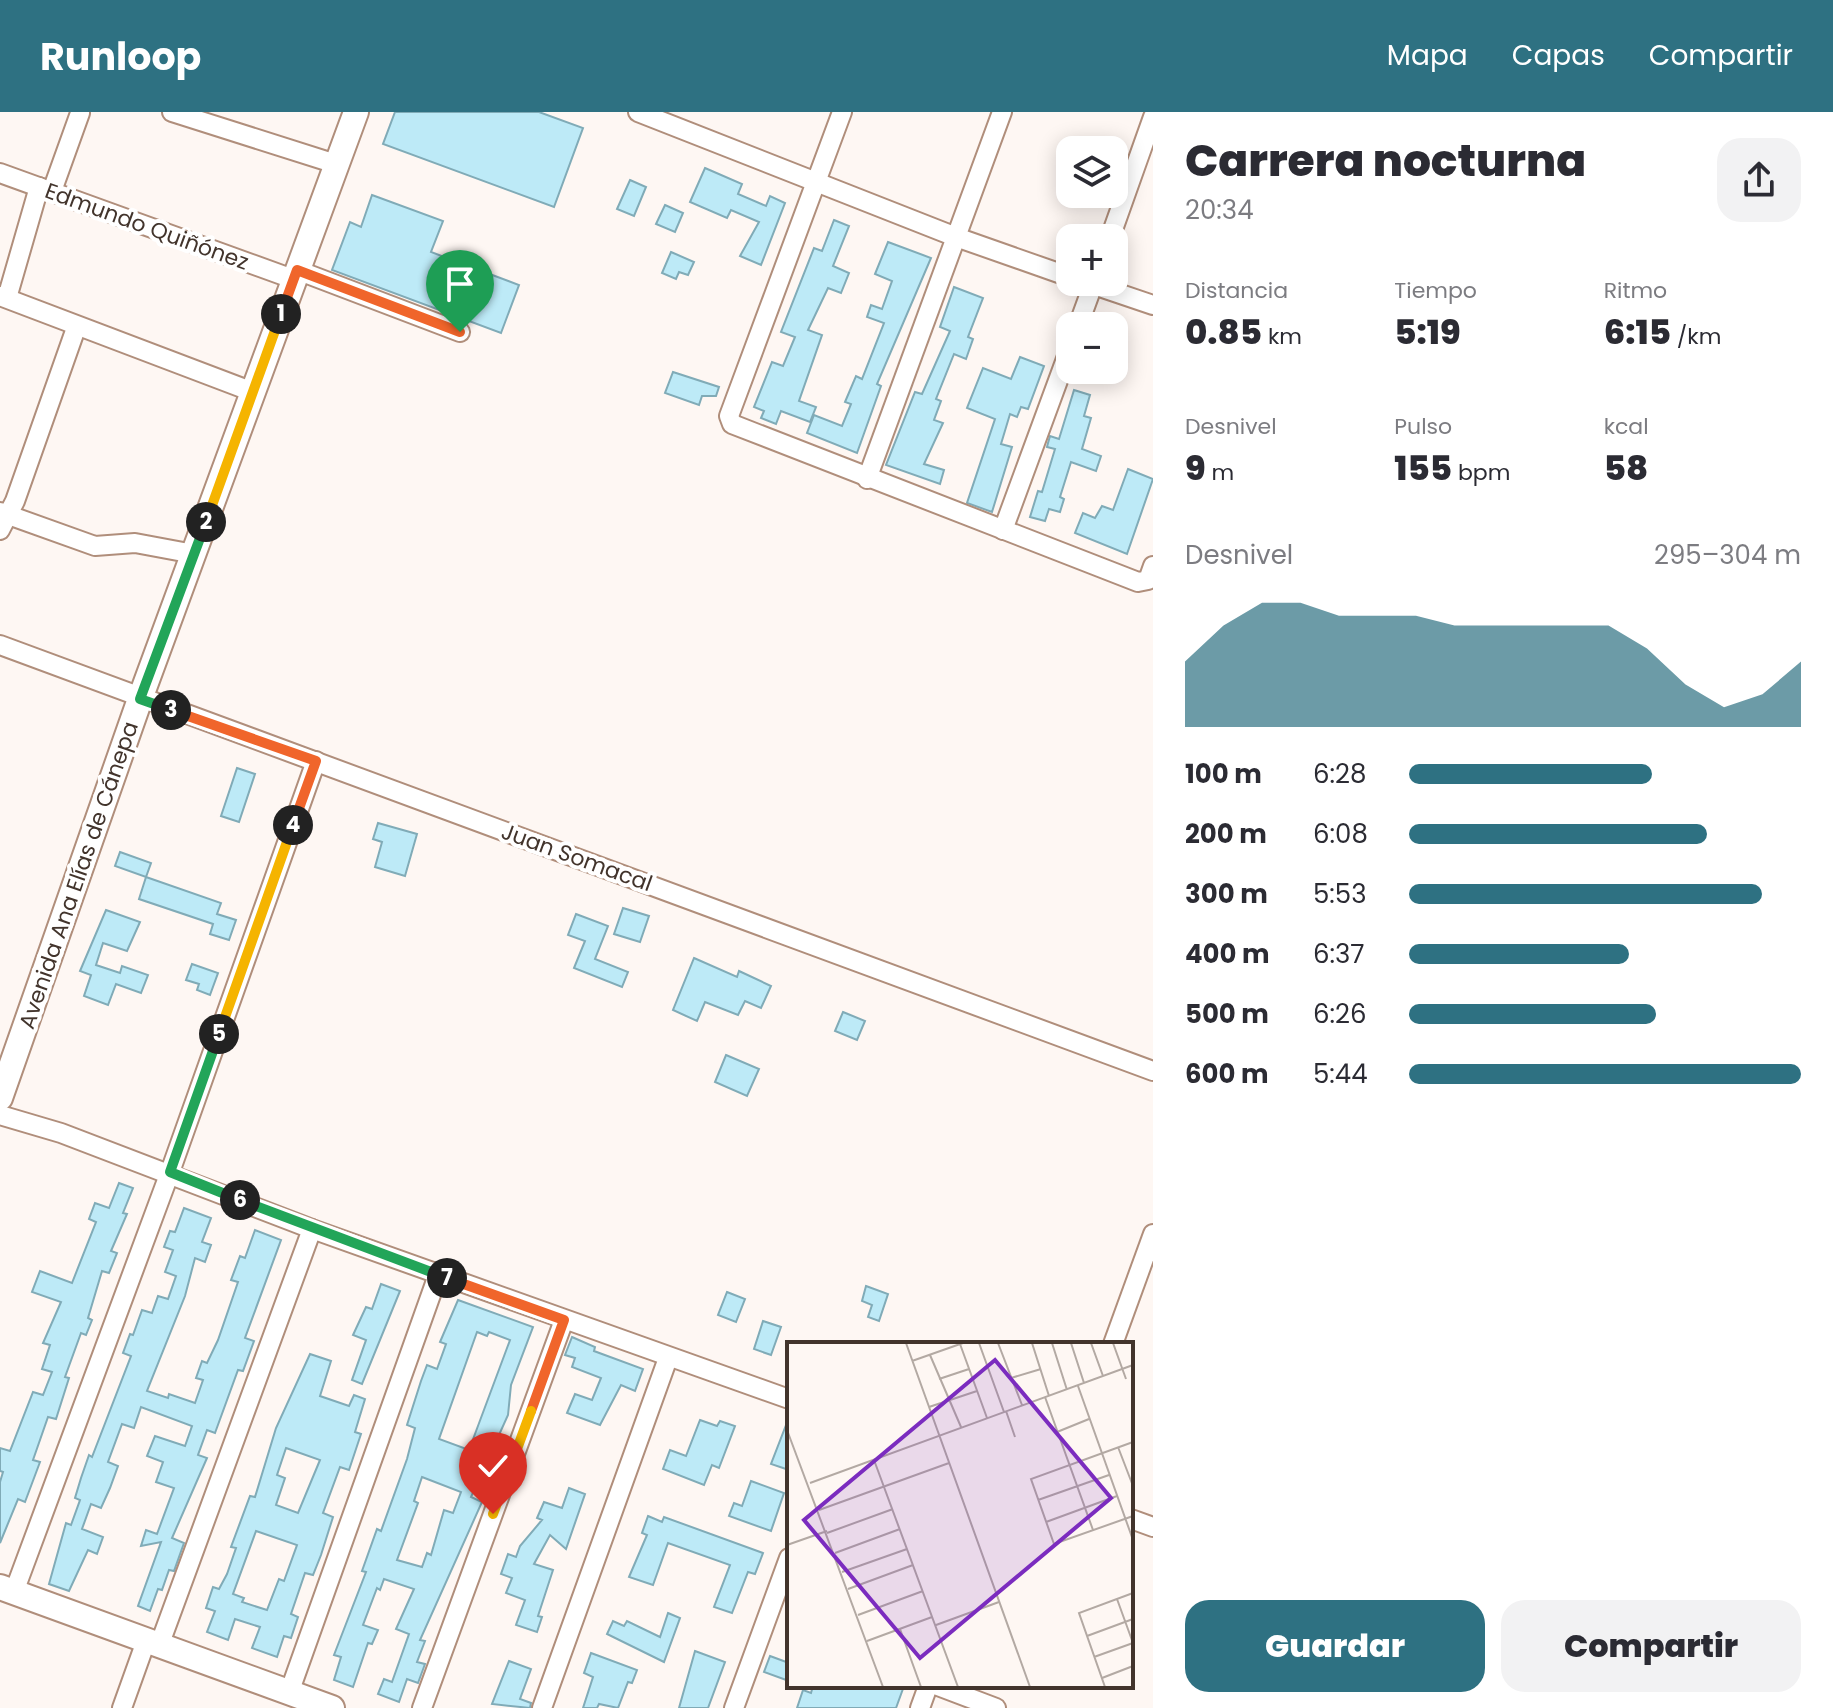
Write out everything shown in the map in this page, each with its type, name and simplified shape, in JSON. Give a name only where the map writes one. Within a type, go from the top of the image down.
[{"type":"main road","name":"Avenida Ana Elías de Cánepa","points":[[0,1098],[140,699],[356,112]]},
{"type":"main road","points":[[7,1590],[332,1708]]},
{"type":"street","points":[[172,112],[336,164]]},
{"type":"street","points":[[638,112],[956,237],[1056,272]]},
{"type":"street","points":[[842,112],[729,416],[738,430],[1138,582],[1148,580],[1153,566]]},
{"type":"street","points":[[867,479],[1002,112]]},
{"type":"street","points":[[80,113],[45,189],[4,297],[76,328],[253,392]]},
{"type":"street","points":[[1115,224],[1153,117]]},
{"type":"street","name":"Edmundo Quiñónez","points":[[0,173],[460,332]]},
{"type":"street","points":[[1128,296],[1153,305]]},
{"type":"street","points":[[76,328],[15,501],[2,518],[95,546],[135,543],[194,554]]},
{"type":"street","points":[[1003,530],[1057,384]]},
{"type":"street","name":"Juan Somacal","points":[[0,645],[1153,1071]]},
{"type":"street","points":[[7,1590],[170,1172],[316,761]]},
{"type":"street","points":[[0,1115],[170,1172],[312,1229],[787,1398]]},
{"type":"street","points":[[122,1708],[152,1643],[312,1229]]},
{"type":"street","points":[[1114,1342],[1153,1234]]},
{"type":"street","points":[[289,1693],[438,1275]]},
{"type":"street","points":[[422,1708],[564,1320]]},
{"type":"street","points":[[542,1708],[668,1358]]},
{"type":"street","points":[[1133,1520],[1153,1527]]},
{"type":"street","points":[[734,1708],[787,1563]]},
{"type":"street","points":[[920,1708],[927,1688]]},
{"type":"street","points":[[943,1688],[996,1708]]},
{"type":"building","points":[[395,112],[539,112],[583,128],[554,207],[383,144]]},
{"type":"building","points":[[705,168],[742,184],[738,194],[766,206],[770,196],[785,203],[761,265],[740,256],[759,222],[731,210],[727,218],[690,202]]},
{"type":"building","points":[[630,180],[646,187],[634,216],[617,209]]},
{"type":"building","points":[[372,195],[443,221],[431,252],[519,285],[501,333],[332,270],[350,222],[361,227]]},
{"type":"building","points":[[665,205],[683,213],[675,232],[656,224]]},
{"type":"building","points":[[834,220],[849,226],[833,266],[849,273],[841,293],[828,288],[808,330],[822,335],[799,401],[816,407],[810,422],[781,411],[776,424],[761,418],[764,411],[754,407],[772,362],[783,366],[795,337],[781,332],[814,248],[822,251]]},
{"type":"building","points":[[888,242],[931,258],[877,384],[881,386],[857,453],[807,433],[814,415],[842,426],[851,404],[845,402],[856,376],[862,379],[884,323],[867,317],[871,305],[882,309],[892,281],[875,274]]},
{"type":"building","points":[[671,252],[694,262],[688,275],[679,272],[676,279],[662,273]]},
{"type":"building","points":[[954,287],[983,298],[968,337],[973,339],[966,359],[954,354],[936,399],[941,401],[934,420],[943,423],[924,464],[944,470],[940,484],[886,465],[915,392],[922,394],[950,331],[940,327]]},
{"type":"building","points":[[1020,357],[1044,366],[1028,409],[1021,407],[1017,417],[1010,414],[1001,444],[1012,447],[992,512],[967,503],[995,419],[967,408],[983,368],[1011,379]]},
{"type":"building","points":[[673,372],[719,387],[716,396],[702,396],[699,405],[665,393]]},
{"type":"building","points":[[1074,390],[1090,395],[1084,416],[1091,418],[1082,449],[1101,456],[1096,471],[1071,462],[1060,497],[1064,499],[1060,512],[1049,509],[1045,521],[1030,517],[1038,491],[1042,492],[1055,449],[1047,447],[1050,436],[1059,439]]},
{"type":"building","points":[[1128,469],[1153,479],[1127,554],[1075,533],[1083,513],[1095,518],[1102,506],[1113,510]]},
{"type":"building","points":[[237,768],[255,774],[239,822],[221,816]]},
{"type":"building","points":[[378,823],[417,834],[405,876],[375,867],[382,842],[373,839]]},
{"type":"building","points":[[120,852],[151,863],[146,877],[115,866]]},
{"type":"building","points":[[146,877],[221,903],[217,914],[236,920],[229,940],[210,934],[213,924],[139,899]]},
{"type":"building","points":[[623,908],[649,916],[640,942],[614,934]]},
{"type":"building","points":[[106,910],[140,922],[127,951],[103,943],[96,965],[120,973],[122,966],[148,975],[141,993],[116,984],[108,1005],[84,996],[91,975],[80,971]]},
{"type":"building","points":[[576,914],[608,926],[595,959],[628,972],[622,987],[574,968],[585,941],[568,935]]},
{"type":"building","points":[[694,958],[737,977],[739,971],[771,986],[761,1008],[745,1001],[738,1015],[705,1002],[697,1021],[673,1010]]},
{"type":"building","points":[[192,964],[218,973],[210,995],[197,990],[199,984],[186,980]]},
{"type":"building","points":[[843,1012],[865,1021],[857,1040],[835,1031]]},
{"type":"building","points":[[726,1055],[759,1069],[747,1096],[715,1082]]},
{"type":"building","points":[[119,1183],[133,1188],[123,1213],[127,1214],[111,1251],[117,1253],[109,1273],[102,1271],[88,1318],[92,1320],[86,1335],[81,1333],[65,1377],[69,1378],[56,1419],[48,1417],[33,1460],[40,1462],[25,1502],[18,1499],[0,1543],[0,1482],[3,1472],[0,1471],[0,1448],[10,1451],[33,1392],[43,1395],[52,1372],[42,1369],[50,1345],[43,1343],[61,1302],[32,1292],[40,1271],[72,1283],[96,1222],[89,1219],[95,1203],[109,1208]]},
{"type":"building","points":[[184,1208],[211,1218],[202,1242],[211,1245],[205,1262],[195,1258],[185,1296],[147,1391],[168,1398],[169,1394],[195,1403],[203,1380],[196,1378],[202,1361],[207,1363],[218,1340],[238,1282],[231,1280],[240,1256],[245,1258],[255,1230],[281,1240],[245,1338],[254,1341],[243,1371],[238,1370],[215,1433],[207,1430],[198,1455],[207,1458],[172,1538],[184,1543],[174,1571],[169,1570],[150,1611],[138,1606],[161,1542],[141,1546],[146,1530],[157,1534],[174,1488],[156,1482],[163,1462],[147,1456],[155,1436],[185,1446],[192,1426],[141,1407],[134,1428],[122,1424],[108,1462],[118,1466],[110,1488],[101,1508],[91,1504],[82,1529],[103,1537],[97,1554],[88,1550],[69,1591],[49,1584],[66,1523],[71,1525],[80,1500],[75,1498],[89,1455],[92,1457],[131,1356],[123,1353],[130,1334],[133,1335],[142,1310],[152,1313],[158,1296],[168,1299],[176,1276],[165,1272],[173,1250],[164,1247],[170,1231],[175,1232]]},
{"type":"building","points":[[381,1284],[400,1291],[362,1384],[352,1380],[366,1340],[353,1335],[366,1307],[372,1309]]},
{"type":"building","points":[[866,1286],[888,1294],[879,1321],[868,1317],[872,1305],[862,1301]]},
{"type":"building","points":[[727,1292],[745,1299],[736,1322],[718,1315]]},
{"type":"building","points":[[458,1300],[533,1327],[511,1385],[508,1415],[471,1497],[482,1502],[420,1640],[425,1641],[417,1662],[425,1664],[418,1683],[407,1679],[399,1702],[378,1694],[384,1679],[392,1682],[409,1634],[396,1629],[414,1589],[384,1579],[380,1590],[377,1588],[363,1625],[378,1630],[372,1644],[368,1643],[353,1687],[334,1680],[341,1657],[334,1655],[366,1572],[362,1571],[377,1529],[381,1531],[407,1459],[415,1428],[407,1425],[421,1381],[427,1365],[437,1369],[446,1344],[440,1342]],"holes":[[[477,1332],[487,1336],[489,1332],[510,1340],[469,1450],[439,1439]],[[422,1477],[461,1492],[453,1513],[444,1510],[431,1555],[427,1553],[422,1567],[397,1560],[418,1503],[414,1501]]]},
{"type":"building","points":[[763,1321],[781,1327],[771,1355],[754,1349]]},
{"type":"building","points":[[572,1337],[595,1347],[594,1351],[643,1369],[635,1391],[621,1385],[600,1425],[567,1413],[575,1394],[592,1400],[601,1378],[572,1367],[575,1358],[565,1355]]},
{"type":"building","points":[[310,1354],[331,1361],[320,1396],[349,1406],[354,1395],[365,1399],[355,1432],[361,1434],[349,1470],[340,1467],[323,1513],[333,1517],[321,1555],[313,1575],[305,1573],[291,1614],[298,1617],[291,1638],[284,1636],[277,1657],[252,1648],[260,1627],[235,1619],[228,1640],[207,1632],[215,1611],[206,1608],[213,1587],[219,1589],[227,1574],[236,1548],[231,1547],[250,1496],[255,1497],[276,1428]],"holes":[[[286,1448],[320,1460],[298,1513],[276,1505],[285,1478],[277,1475]],[[256,1531],[297,1545],[284,1581],[279,1579],[267,1610],[242,1602],[244,1598],[233,1594]]]},
{"type":"building","points":[[700,1420],[717,1426],[720,1421],[735,1426],[719,1468],[712,1465],[704,1485],[663,1469],[670,1450],[686,1456]]},
{"type":"building","points":[[787,1423],[787,1469],[771,1464]]},
{"type":"building","points":[[751,1481],[784,1493],[771,1531],[729,1516],[734,1503],[742,1506]]},
{"type":"building","points":[[569,1488],[585,1494],[566,1549],[550,1535],[534,1564],[553,1570],[538,1616],[542,1617],[537,1632],[516,1625],[525,1600],[506,1593],[512,1578],[501,1574],[508,1554],[516,1557],[520,1546],[542,1520],[537,1518],[544,1502],[562,1508]]},
{"type":"building","points":[[648,1516],[662,1522],[664,1517],[763,1553],[755,1574],[748,1572],[732,1613],[714,1607],[730,1565],[668,1543],[653,1585],[629,1577],[647,1535],[642,1533]]},
{"type":"building","points":[[668,1613],[680,1618],[664,1662],[607,1634],[613,1621],[624,1626],[627,1621],[660,1637]]},
{"type":"building","points":[[695,1651],[725,1662],[708,1708],[679,1708]]},
{"type":"building","points":[[591,1653],[637,1670],[632,1683],[628,1682],[618,1708],[599,1704],[597,1708],[583,1708],[593,1677],[584,1673]]},
{"type":"building","points":[[770,1656],[787,1662],[787,1680],[764,1672]]},
{"type":"building","points":[[509,1661],[531,1669],[520,1699],[531,1703],[530,1708],[492,1704]]},
{"type":"building","points":[[812,1688],[903,1688],[896,1708],[797,1708],[803,1690],[811,1693]]},
{"type":"route","points":[[460,332],[297,270],[140,699],[316,761],[170,1172],[312,1229],[564,1320],[493,1514]]}]
